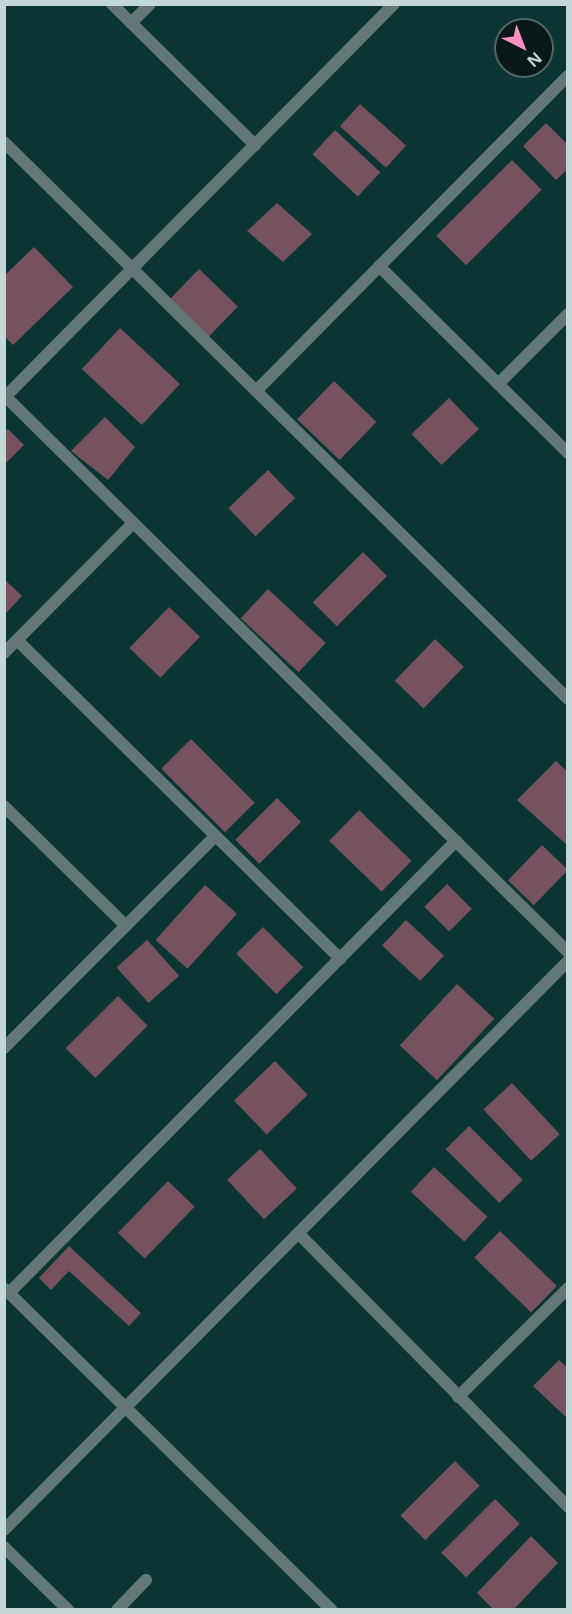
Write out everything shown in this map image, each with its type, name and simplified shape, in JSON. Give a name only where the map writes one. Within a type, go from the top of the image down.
[{"type":"street","points":[[112,4],[255,145]]},
{"type":"street","points":[[131,23],[150,4]]},
{"type":"street","points":[[394,4],[5,398],[567,952]]},
{"type":"street","points":[[256,391],[567,76]]},
{"type":"street","points":[[7,150],[133,269],[567,699]]},
{"type":"street","points":[[379,266],[567,453]]},
{"type":"street","points":[[498,384],[567,314]]},
{"type":"street","points":[[4,653],[134,523]]},
{"type":"street","points":[[17,640],[340,959]]},
{"type":"street","points":[[4,806],[126,926]]},
{"type":"street","points":[[7,1040],[126,926],[215,836]]},
{"type":"street","points":[[332,1610],[7,1291],[456,842]]},
{"type":"street","points":[[4,1530],[567,961]]},
{"type":"street","points":[[298,1233],[567,1507]]},
{"type":"street","points":[[459,1397],[567,1288]]},
{"type":"street","points":[[4,1547],[68,1610]]},
{"type":"street","points":[[117,1610],[146,1580]]},
{"type":"building","points":[[360,104],[406,145],[386,168],[340,126]]},
{"type":"building","points":[[546,123],[568,145],[568,169],[556,180],[523,146]]},
{"type":"building","points":[[335,130],[380,172],[358,196],[312,154]]},
{"type":"building","points":[[512,160],[542,190],[466,265],[436,236]]},
{"type":"building","points":[[277,203],[312,234],[283,262],[247,231]]},
{"type":"building","points":[[34,247],[73,287],[13,345],[4,336],[4,276]]},
{"type":"building","points":[[199,269],[238,307],[209,337],[170,299]]},
{"type":"building","points":[[120,328],[180,384],[142,425],[82,369]]},
{"type":"building","points":[[334,381],[376,422],[340,460],[297,419]]},
{"type":"building","points":[[449,398],[479,429],[441,465],[412,434]]},
{"type":"building","points":[[105,417],[135,447],[108,480],[71,451]]},
{"type":"building","points":[[8,429],[24,445],[4,465],[4,433]]},
{"type":"building","points":[[268,470],[295,498],[256,536],[228,508]]},
{"type":"building","points":[[363,552],[387,576],[337,626],[313,602]]},
{"type":"building","points":[[4,579],[22,596],[4,615]]},
{"type":"building","points":[[268,589],[326,643],[298,672],[241,618]]},
{"type":"building","points":[[169,607],[200,637],[160,678],[129,648]]},
{"type":"building","points":[[435,639],[464,667],[423,709],[395,681]]},
{"type":"building","points":[[191,739],[255,803],[225,832],[161,769]]},
{"type":"building","points":[[556,761],[568,772],[568,846],[517,800]]},
{"type":"building","points":[[277,798],[301,822],[259,864],[235,840]]},
{"type":"building","points":[[359,810],[412,861],[382,892],[329,841]]},
{"type":"building","points":[[542,845],[568,870],[534,905],[508,880]]},
{"type":"building","points":[[447,884],[472,909],[449,931],[424,907]]},
{"type":"building","points":[[205,885],[237,914],[187,969],[155,940]]},
{"type":"building","points":[[406,920],[444,955],[420,981],[382,946]]},
{"type":"building","points":[[263,927],[303,967],[276,994],[236,954]]},
{"type":"building","points":[[147,940],[179,976],[149,1003],[117,967]]},
{"type":"building","points":[[457,984],[494,1019],[437,1080],[400,1045]]},
{"type":"building","points":[[118,996],[148,1026],[95,1078],[66,1048]]},
{"type":"building","points":[[275,1061],[308,1095],[267,1134],[234,1101]]},
{"type":"building","points":[[512,1083],[560,1134],[531,1161],[483,1110]]},
{"type":"building","points":[[469,1126],[523,1180],[499,1203],[446,1149]]},
{"type":"building","points":[[260,1149],[297,1188],[264,1219],[227,1180]]},
{"type":"building","points":[[434,1167],[487,1217],[464,1242],[411,1192]]},
{"type":"building","points":[[168,1181],[195,1207],[145,1258],[118,1233]]},
{"type":"building","points":[[500,1231],[557,1286],[531,1312],[474,1258]]},
{"type":"building","points":[[69,1246],[141,1313],[129,1326],[69,1271],[51,1290],[39,1278]]},
{"type":"building","points":[[559,1360],[568,1368],[568,1419],[533,1386]]},
{"type":"building","points":[[455,1461],[480,1486],[425,1540],[401,1515]]},
{"type":"building","points":[[495,1499],[520,1524],[466,1577],[441,1553]]},
{"type":"building","points":[[531,1536],[558,1563],[513,1610],[494,1610],[477,1593]]}]
